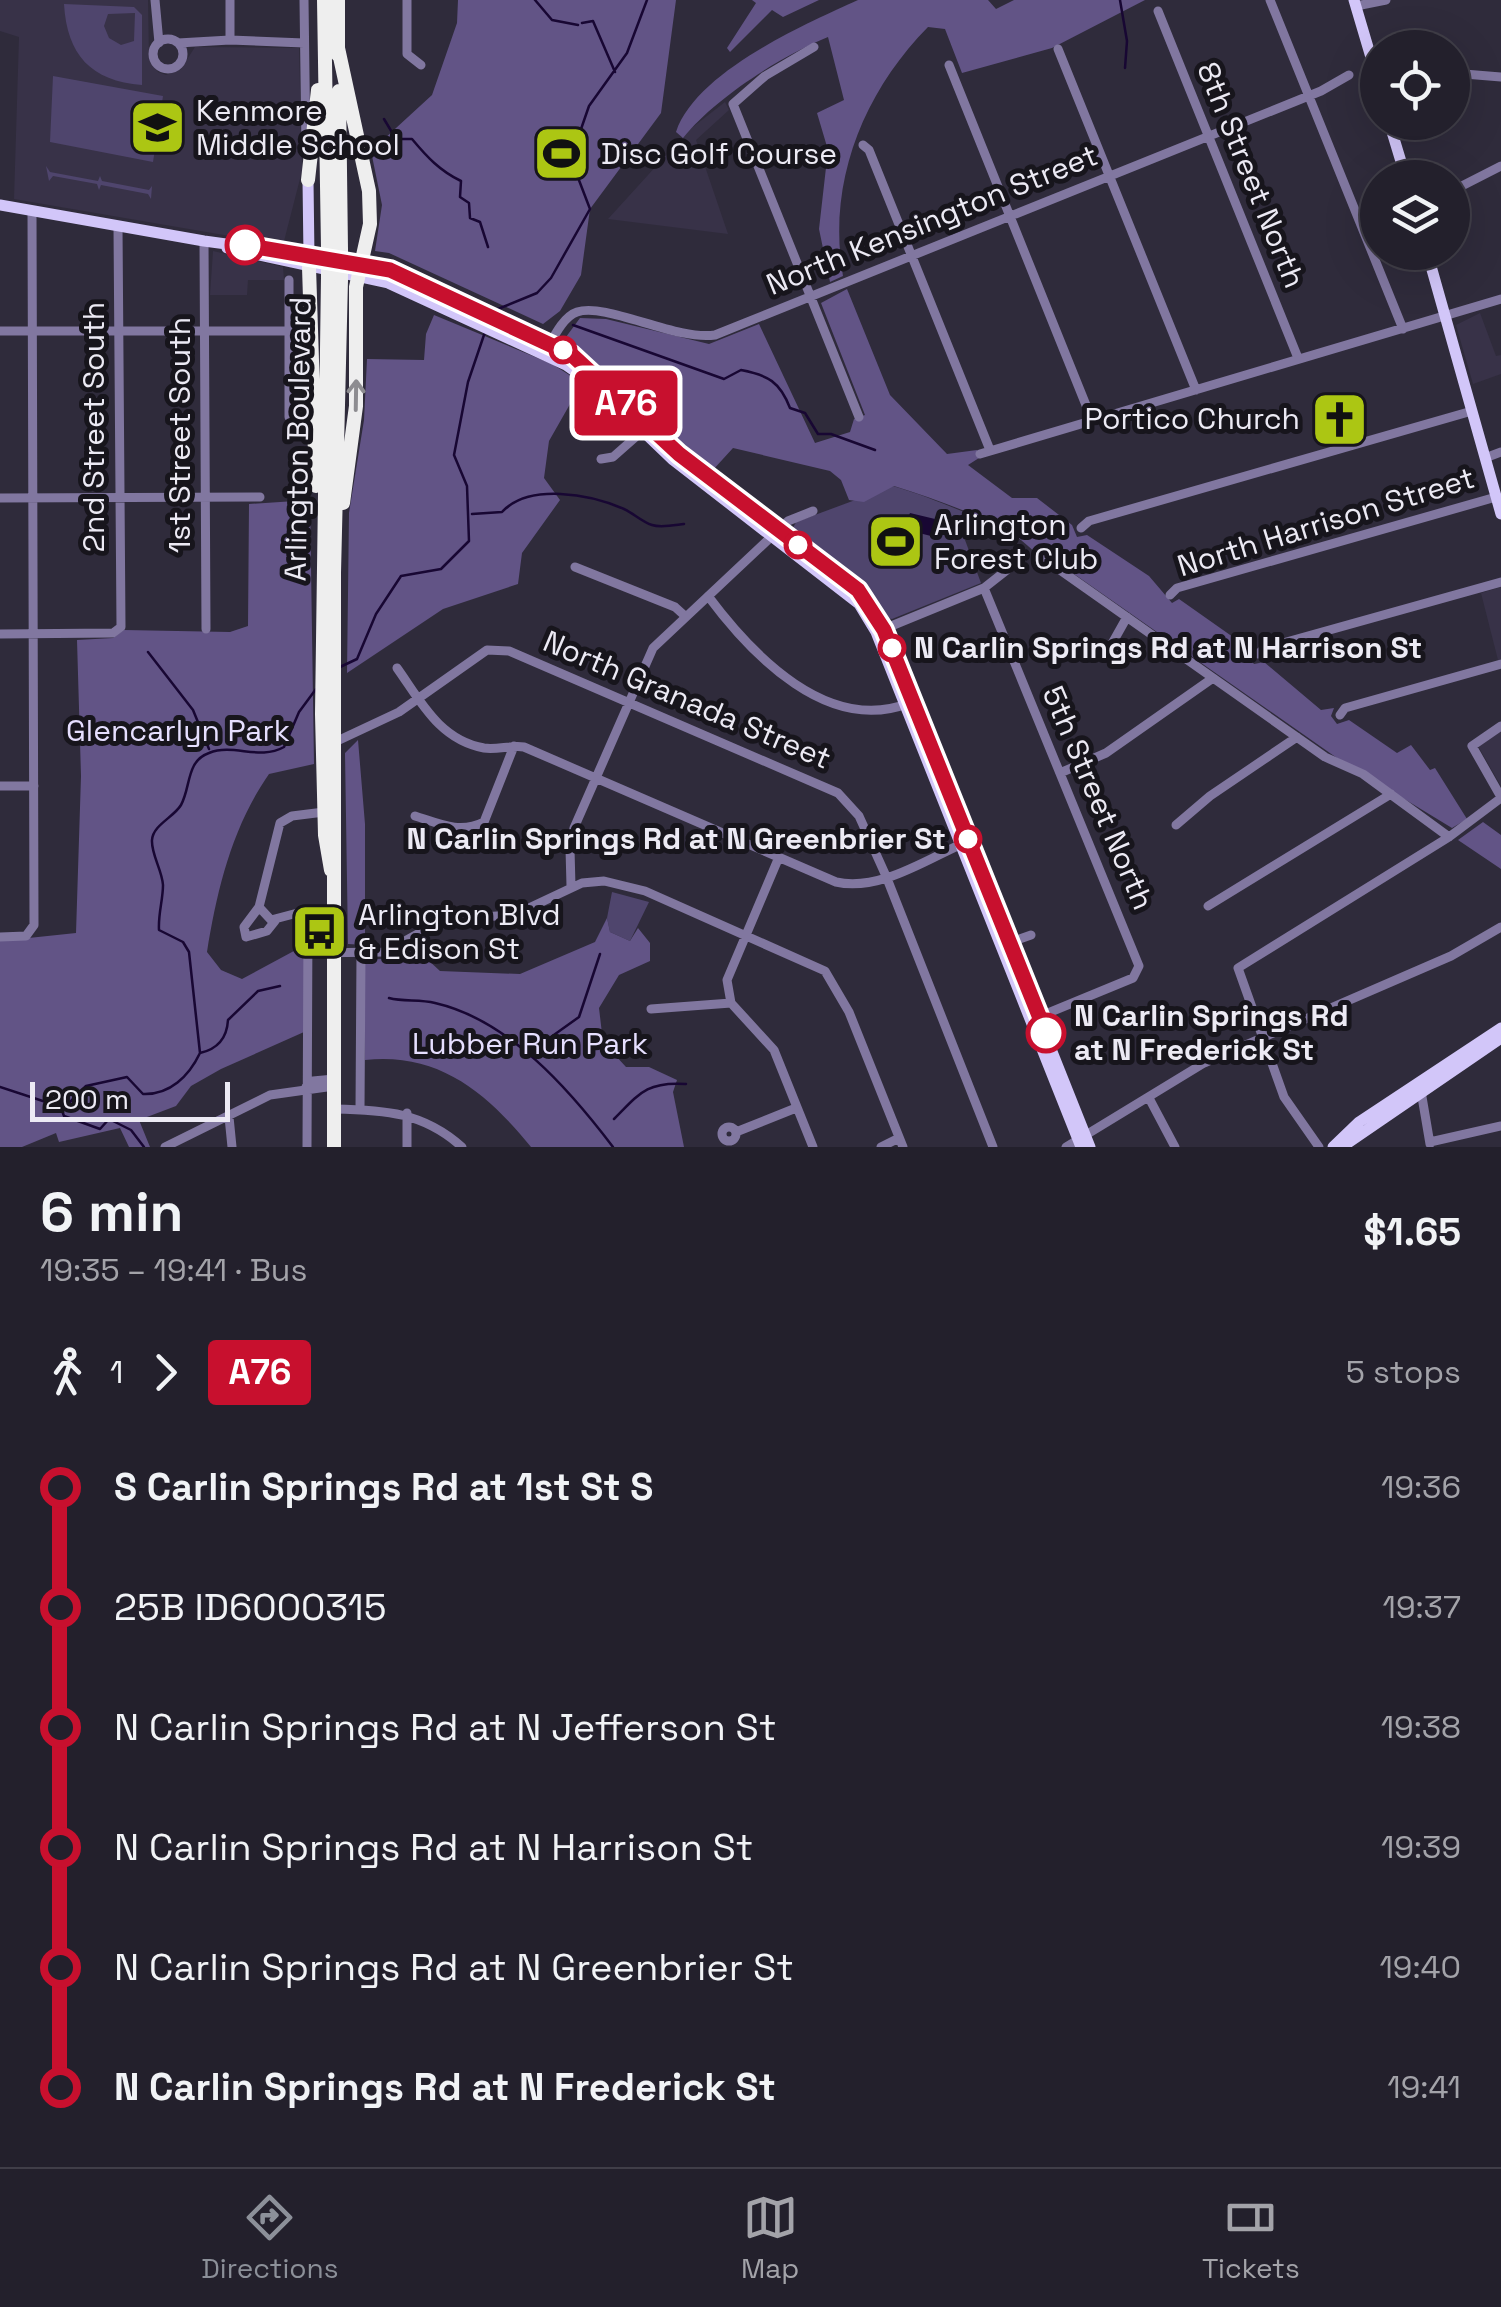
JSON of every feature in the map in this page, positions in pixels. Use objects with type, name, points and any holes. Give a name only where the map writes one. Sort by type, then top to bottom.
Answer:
[{"type":"highway","name":"Arlington Boulevard","points":[[324,0],[331,44],[335,277],[322,714],[324,812],[333,878]]},
{"type":"highway","name":"Arlington Boulevard","points":[[331,44],[338,0]]},
{"type":"highway","points":[[308,180],[331,44]]},
{"type":"highway","points":[[328,573],[356,406],[360,268],[370,224],[369,192],[331,44]]},
{"type":"highway","points":[[309,260],[311,412],[328,573]]},
{"type":"highway","name":"Arlington Boulevard","points":[[328,573],[334,622],[337,833],[333,878],[334,1147]]},
{"type":"main road","points":[[1355,3],[1364,30]]},
{"type":"main road","points":[[308,180],[309,260]]},
{"type":"main road","points":[[0,206],[204,241],[276,249],[309,260]]},
{"type":"main road","points":[[204,241],[259,257],[360,268],[547,349],[852,597],[880,631],[1084,1142]]},
{"type":"main road","points":[[259,257],[276,249]]},
{"type":"main road","points":[[1431,270],[1501,514]]},
{"type":"main road","points":[[1342,1147],[1501,1028]]},
{"type":"main road","points":[[1332,1147],[1359,1122],[1501,1038]]},
{"type":"street","points":[[155,0],[159,43],[154,59],[166,69],[182,58],[178,43]]},
{"type":"street","points":[[230,0],[230,40]]},
{"type":"street","points":[[304,0],[308,180]]},
{"type":"street","points":[[407,0],[406,54],[421,65]]},
{"type":"street","points":[[1270,0],[1403,329]]},
{"type":"street","points":[[1355,3],[1386,0]]},
{"type":"street","name":"8th Street North","points":[[1158,11],[1298,358]]},
{"type":"street","points":[[159,43],[304,43]]},
{"type":"street","points":[[814,47],[741,94],[733,104],[859,416]]},
{"type":"street","points":[[1058,49],[1196,390]]},
{"type":"street","points":[[949,65],[1092,420]]},
{"type":"street","points":[[1470,74],[1501,77]]},
{"type":"street","name":"North Kensington Street","points":[[547,349],[576,312],[594,311],[705,337],[1349,76]]},
{"type":"street","points":[[863,145],[911,256],[985,452],[1501,299]]},
{"type":"street","points":[[1470,182],[1501,166]]},
{"type":"street","points":[[0,936],[26,936],[34,925],[32,211]]},
{"type":"street","name":"2nd Street South","points":[[35,634],[113,634],[120,627],[118,227]]},
{"type":"street","name":"1st Street South","points":[[204,241],[206,629]]},
{"type":"street","points":[[289,280],[290,417]]},
{"type":"street","points":[[0,331],[290,331]]},
{"type":"street","points":[[1081,528],[1088,521],[1472,411]]},
{"type":"street","points":[[602,460],[613,457],[645,428]]},
{"type":"street","name":"North Harrison Street","points":[[1485,458],[1501,452]]},
{"type":"street","points":[[0,498],[260,496]]},
{"type":"street","name":"North Harrison Street","points":[[1170,594],[1177,588],[1496,497]]},
{"type":"street","points":[[571,886],[570,849],[596,777],[653,648],[788,521],[813,510]]},
{"type":"street","points":[[880,631],[984,588],[1022,558]]},
{"type":"street","points":[[1043,558],[1297,736],[1391,794],[1449,836]]},
{"type":"street","points":[[575,567],[685,616]]},
{"type":"street","points":[[1258,654],[1265,648],[1501,582]]},
{"type":"street","name":"5th Street North","points":[[984,588],[1137,958],[1138,972],[1036,1018]]},
{"type":"street","points":[[708,596],[750,650],[772,670],[810,691],[864,712],[883,714],[909,703]]},
{"type":"street","points":[[1110,649],[1127,617]]},
{"type":"street","points":[[0,634],[35,634]]},
{"type":"street","name":"North Granada Street","points":[[335,742],[416,700],[487,650],[508,651],[838,793],[859,816],[886,876],[993,1147]]},
{"type":"street","points":[[1340,715],[1345,708],[1501,664]]},
{"type":"street","points":[[397,668],[416,700],[440,726],[458,737],[484,748],[514,746],[856,886],[965,843]]},
{"type":"street","points":[[1060,773],[1106,754],[1214,678]]},
{"type":"street","points":[[1319,1147],[1284,1097],[1238,968],[1449,836],[1501,798],[1472,746],[1501,726]]},
{"type":"street","points":[[1176,825],[1297,736]]},
{"type":"street","points":[[415,816],[457,829],[469,830],[484,822],[514,746]]},
{"type":"street","points":[[0,786],[34,786]]},
{"type":"street","points":[[1208,906],[1391,794]]},
{"type":"street","points":[[275,920],[267,930],[246,936],[244,928],[259,907],[280,823],[292,816],[324,812]]},
{"type":"street","points":[[779,857],[727,980],[731,1003],[774,1050],[814,1147]]},
{"type":"street","points":[[310,952],[361,953],[396,948],[454,916],[514,915],[571,886],[604,881],[630,886],[807,960],[836,985],[901,1142],[881,1147]]},
{"type":"street","points":[[259,907],[266,919],[275,920],[305,911],[310,952],[307,1147]]},
{"type":"street","points":[[1066,1147],[1084,1142],[1204,1063],[1261,1035],[1451,956],[1501,928]]},
{"type":"street","points":[[1006,944],[1031,935]]},
{"type":"street","points":[[360,1110],[361,953]]},
{"type":"street","points":[[651,1009],[731,1003]]},
{"type":"street","points":[[165,1147],[270,1095],[334,1083]]},
{"type":"street","points":[[1420,1087],[1430,1144],[1501,1126]]},
{"type":"street","points":[[1149,1098],[1175,1147]]},
{"type":"street","points":[[736,1132],[796,1108]]},
{"type":"street","points":[[334,1110],[407,1113],[445,1132],[462,1147]]},
{"type":"street","points":[[407,1113],[407,1147]]},
{"type":"street","points":[[229,1117],[232,1147]]},
{"type":"shaded area","name":"Kenmore Middle School","points":[[0,0],[148,0],[149,60],[158,72],[166,75],[181,69],[195,47],[299,48],[302,171],[283,245],[14,199],[19,37],[0,31]]},
{"type":"shaded area","points":[[64,4],[134,7],[142,15],[142,85],[109,78],[85,62],[70,38]],"holes":[[[135,13],[134,41],[121,45],[109,38],[104,26],[108,14]]]},
{"type":"shaded area","points":[[53,76],[163,96],[153,162],[50,142]]},
{"type":"shaded area","points":[[725,102],[729,110],[696,140],[728,234],[608,219],[689,130]]},
{"type":"shaded area","points":[[46,166],[50,172],[98,181],[100,176],[102,181],[149,190],[152,186],[151,199],[148,194],[101,185],[99,190],[97,184],[53,176],[49,181]]},
{"type":"shaded area","points":[[213,251],[283,267],[284,280],[248,280],[247,295],[210,295]]},
{"type":"shaded area","points":[[1480,313],[1496,356],[1501,355],[1501,374],[1473,384],[1456,325]]},
{"type":"shaded area","points":[[893,486],[1000,525],[965,540],[981,583],[892,619],[886,618],[862,586],[792,530],[796,522]]},
{"type":"shaded area","points":[[910,513],[935,519],[931,536],[915,532],[912,541],[899,538]]},
{"type":"shaded area","points":[[1501,587],[1501,659],[1498,660],[1481,593]]},
{"type":"shaded area","points":[[1501,731],[1501,786],[1478,746]]},
{"type":"shaded area","points":[[612,892],[649,902],[630,941],[610,932],[607,918]]},
{"type":"green space","points":[[458,0],[676,0],[661,113],[590,209],[581,275],[560,311],[543,324],[389,253],[375,251],[382,205],[371,151],[432,95],[457,23]]},
{"type":"green space","points":[[752,0],[819,0],[783,17],[772,10],[730,52],[727,48],[756,3]]},
{"type":"green space","points":[[858,0],[988,0],[996,9],[1014,0],[1145,0],[1052,48],[962,73],[945,29],[928,27],[885,81],[855,141],[840,207],[843,276],[830,282],[819,229],[828,150],[817,113],[844,100],[828,37],[750,80],[713,108],[683,138],[676,132],[687,110],[728,70],[782,37]]},
{"type":"green space","points":[[847,289],[890,395],[947,454],[977,450],[979,458],[968,465],[1012,498],[1037,498],[1072,525],[1077,537],[1087,535],[1149,576],[1172,603],[1179,599],[1250,649],[1248,656],[1254,664],[1264,662],[1321,710],[1334,708],[1331,716],[1337,724],[1349,720],[1397,753],[1411,745],[1430,770],[1435,768],[1467,819],[1452,828],[1337,758],[1054,560],[1052,553],[1045,549],[1039,555],[1001,526],[894,486],[864,502],[849,500],[841,480],[830,471],[733,448],[712,471],[606,373],[567,345],[566,337],[580,318],[606,319],[709,344],[759,324],[815,443],[850,432],[854,419],[865,415],[821,303]]},
{"type":"green space","name":"Glencarlyn Park","points":[[434,315],[552,364],[582,383],[549,441],[544,478],[560,500],[522,553],[518,584],[443,609],[347,673],[349,513],[364,420],[367,359],[424,360],[426,334]]},
{"type":"green space","name":"Glencarlyn Park","points":[[310,500],[314,764],[269,774],[256,794],[228,860],[207,952],[221,970],[242,979],[305,945],[304,1032],[221,1069],[191,1086],[176,1106],[139,1120],[150,1147],[129,1147],[120,1128],[59,1142],[56,1133],[22,1147],[0,1147],[0,941],[76,933],[81,776],[77,640],[113,638],[124,630],[230,632],[248,626],[249,504]]},
{"type":"green space","points":[[358,740],[365,824],[365,945],[348,944],[345,753]]},
{"type":"green space","points":[[1483,822],[1501,835],[1501,869],[1458,840]]},
{"type":"green space","name":"Lubber Run Park","points":[[607,918],[610,932],[630,941],[638,928],[650,943],[650,961],[619,975],[599,1008],[603,1042],[626,1067],[649,1067],[677,1080],[673,1092],[684,1147],[531,1147],[497,1110],[459,1080],[416,1063],[365,1060],[364,960],[399,958],[414,947],[440,971],[520,974],[595,942]]},
{"type":"waterway","points":[[535,0],[552,20],[578,25]]},
{"type":"waterway","points":[[493,311],[537,293],[551,278],[590,209],[577,175],[580,132],[589,106],[627,53],[647,0]]},
{"type":"waterway","points":[[1120,0],[1127,41],[1125,68]]},
{"type":"waterway","points":[[582,23],[593,21],[615,72]]},
{"type":"waterway","points":[[384,119],[396,139],[412,139],[434,163],[461,181],[460,197],[469,203],[470,218],[480,222],[488,247]]},
{"type":"waterway","points":[[573,325],[724,379],[741,370],[759,374],[777,386],[790,408],[805,413],[818,434],[831,434],[875,450]]},
{"type":"waterway","points":[[340,667],[357,659],[376,614],[401,576],[441,569],[469,541],[467,486],[454,455],[468,382],[485,332]]},
{"type":"waterway","points":[[472,514],[502,512],[528,497],[560,494],[610,504],[652,525],[684,524]]},
{"type":"waterway","points":[[148,652],[193,710],[209,749]]},
{"type":"waterway","points":[[0,1087],[58,1106],[70,1102],[86,1086],[127,1077],[143,1094],[162,1091],[190,1069],[200,1053],[189,952],[183,942],[159,930],[163,885],[153,851],[153,835],[181,805],[196,762],[218,750],[265,752],[284,747],[299,712],[316,689]]},
{"type":"waterway","points":[[530,1052],[579,1017],[600,954]]},
{"type":"waterway","points":[[200,1053],[220,1041],[228,1020],[258,991],[280,986]]},
{"type":"waterway","points":[[389,998],[429,1002],[488,1025],[557,1080],[613,1147]]},
{"type":"waterway","points":[[614,1119],[652,1087],[686,1084]]},
{"type":"waterway","points":[[61,1108],[64,1116],[100,1129],[109,1119],[131,1130],[144,1147]]},
{"type":"bus line","name":"A76","points":[[245,245],[362,262],[390,270],[572,355],[587,364],[679,454],[858,590],[880,619],[1046,1033]]},
{"type":"place","name":"Kenmore Middle School","points":[[157,128]]},
{"type":"place","name":"Disc Golf Course","points":[[562,154]]},
{"type":"place","name":"Portico Church","points":[[1339,419]]},
{"type":"place","name":"Arlington Forest Club","points":[[895,542]]},
{"type":"place","name":"N Carlin Springs Rd at N Harrison St","points":[[892,648]]},
{"type":"place","name":"N Carlin Springs Rd at N Greenbrier St","points":[[968,839]]},
{"type":"place","name":"Arlington Blvd & Edison St","points":[[319,932]]},
{"type":"place","name":"N Carlin Springs Rd at N Frederick St","points":[[1046,1033]]}]
